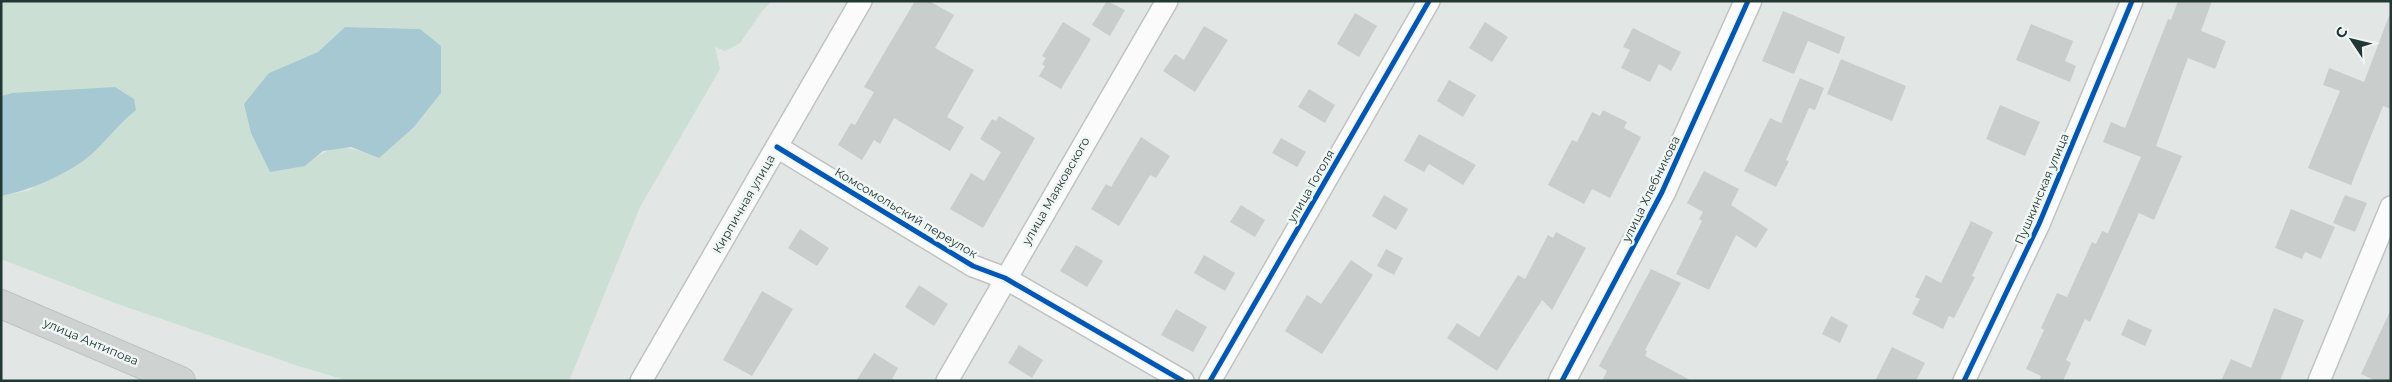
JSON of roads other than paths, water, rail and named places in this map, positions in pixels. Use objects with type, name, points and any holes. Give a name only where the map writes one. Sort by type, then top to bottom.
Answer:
[{"type":"main road","name":"улица Антипова","points":[[1,304],[181,381]]},
{"type":"street","name":"Кирпичная улица","points":[[641,381],[861,1]]},
{"type":"street","name":"улица Маяковского","points":[[947,381],[1167,1]]},
{"type":"street","name":"улица Гоголя","points":[[1210,381],[1429,1]]},
{"type":"street","name":"улица Хлебникова","points":[[1562,381],[1662,192],[1748,1]]},
{"type":"street","name":"Пушкинская улица","points":[[1964,381],[2040,224],[2132,1]]},
{"type":"street","name":"Комсомольский переулок","points":[[777,147],[973,266],[1005,278],[1183,381]]},
{"type":"street","points":[[2319,381],[2391,207]]},
{"type":"water","points":[[345,27],[420,29],[441,46],[441,93],[413,128],[379,158],[351,147],[323,151],[305,166],[270,172],[251,133],[244,104],[269,73],[318,52]]},
{"type":"water","points":[[115,87],[134,99],[136,110],[96,150],[83,161],[54,178],[33,187],[1,196],[1,96],[12,93]]}]
